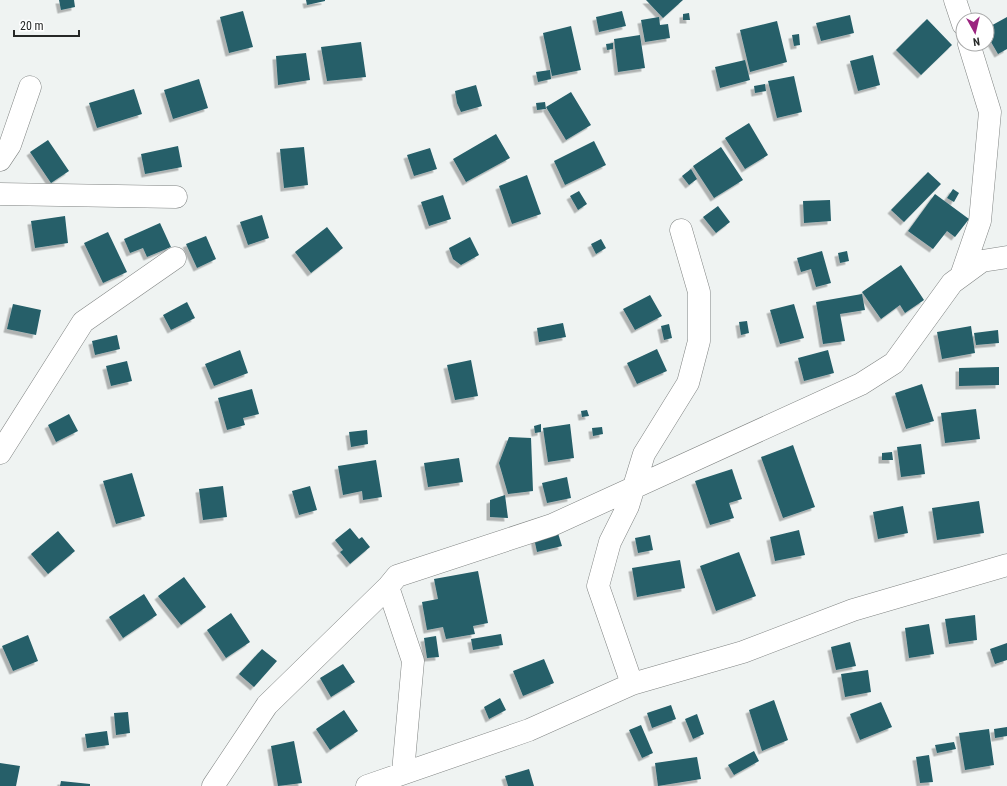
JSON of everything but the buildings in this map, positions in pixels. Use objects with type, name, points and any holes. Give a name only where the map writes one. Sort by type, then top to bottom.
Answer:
[{"type":"street","points":[[956,0],[960,12]]},
{"type":"street","points":[[961,276],[980,221],[990,112],[971,52]]},
{"type":"street","points":[[0,160],[10,146],[30,87]]},
{"type":"street","points":[[0,194],[176,197]]},
{"type":"street","points":[[632,684],[598,586],[610,542],[628,506],[644,454],[688,383],[699,341],[699,292],[681,230]]},
{"type":"street","points":[[0,453],[83,322],[176,258]]},
{"type":"street","points":[[213,786],[268,705],[388,587],[397,576],[552,525],[861,384],[894,362],[952,283],[982,261],[1007,258]]},
{"type":"street","points":[[367,786],[403,772],[528,730],[632,684],[743,652],[853,610],[1007,565]]},
{"type":"street","points":[[388,587],[413,661],[403,772]]}]
